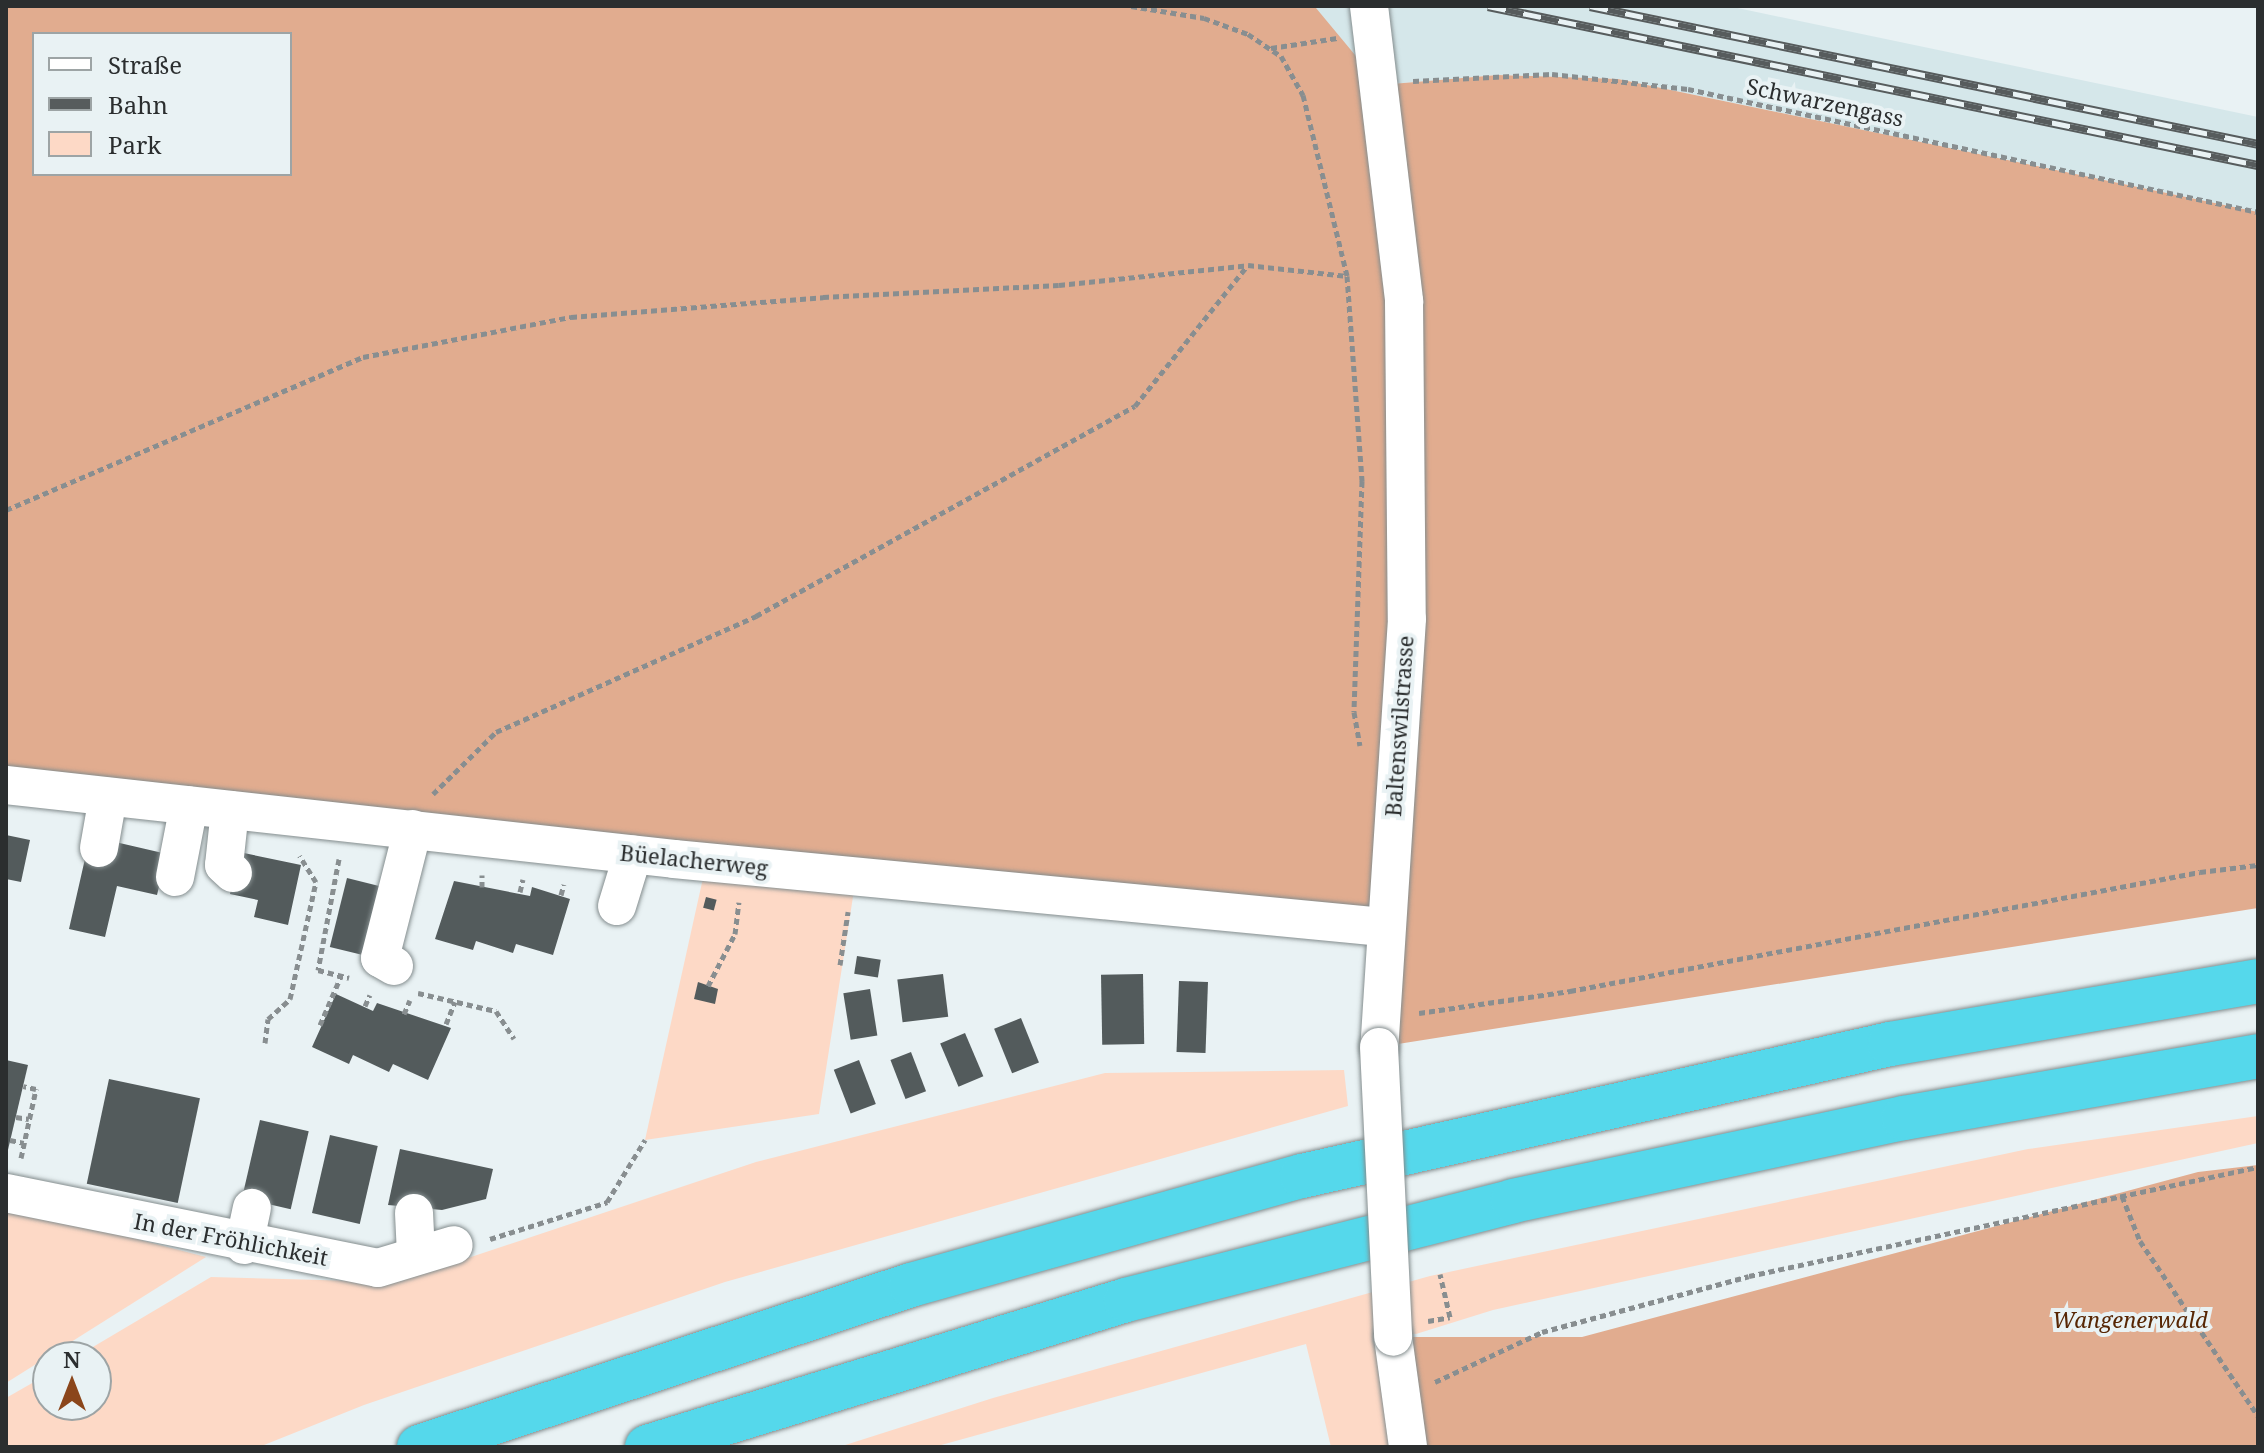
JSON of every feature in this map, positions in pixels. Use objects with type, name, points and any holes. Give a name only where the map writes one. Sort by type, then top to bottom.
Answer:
[{"type":"highway","points":[[419,1447],[911,1285],[1302,1176],[1875,1047],[2258,981]]},
{"type":"highway","points":[[647,1447],[1126,1300],[1513,1201],[1904,1118],[2258,1056]]},
{"type":"street","name":"Baltenswilstrasse","points":[[1371,19],[1404,301],[1407,619],[1383,927],[1380,1032],[1393,1337],[1408,1447]]},
{"type":"street","name":"Büelacherweg","points":[[6,785],[633,854],[1383,927]]},
{"type":"street","points":[[99,848],[108,797]]},
{"type":"street","points":[[175,877],[189,805]]},
{"type":"street","points":[[230,810],[224,865],[233,873]]},
{"type":"street","points":[[394,966],[380,958],[406,829]]},
{"type":"street","points":[[617,906],[633,854]]},
{"type":"street","name":"In der Fröhlichkeit","points":[[32,1184],[244,1245],[330,1243],[378,1268],[454,1245]]},
{"type":"street","points":[[244,1245],[252,1208]]},
{"type":"street","points":[[414,1213],[416,1254]]},
{"type":"path","points":[[1131,6],[1204,18],[1269,48],[1281,56],[1303,95],[1347,276],[1362,481],[1354,712],[1357,740],[1395,779]]},
{"type":"path","points":[[1269,48],[1371,19]]},
{"type":"path","name":"Schwarzengass","points":[[1380,85],[1552,74],[1646,83],[2258,212]]},
{"type":"path","points":[[6,510],[363,357],[571,317],[823,297],[1059,285],[1248,265],[1347,276]]},
{"type":"path","points":[[406,829],[496,732],[756,616],[1135,406],[1248,265]]},
{"type":"path","points":[[265,1043],[268,1019],[290,999],[316,882],[303,856],[289,853]]},
{"type":"path","points":[[708,986],[735,934],[742,865]]},
{"type":"path","points":[[1380,1032],[1556,994],[2200,872],[2258,865]]},
{"type":"path","points":[[840,965],[854,876]]},
{"type":"path","points":[[320,1025],[341,976]]},
{"type":"path","points":[[446,1024],[455,1002]]},
{"type":"path","points":[[23,1086],[36,1089],[24,1143],[32,1184]]},
{"type":"path","points":[[16,1117],[29,1119]]},
{"type":"path","points":[[10,1140],[24,1143]]},
{"type":"path","points":[[454,1245],[509,1235],[607,1202],[645,1140]]},
{"type":"path","points":[[1401,1397],[1542,1332],[1749,1276],[2258,1167]]},
{"type":"path","points":[[2122,1196],[2140,1241],[2258,1416]]},
{"type":"path","points":[[1440,1274],[1449,1314]]},
{"type":"shaded area","points":[[1304,6],[1728,6],[2258,117],[2258,212],[1618,79],[1498,75],[1380,85]]},
{"type":"green space","points":[[6,6],[1304,6],[1316,8],[1380,85],[1498,75],[1618,79],[2258,212],[2258,908],[1379,1047],[1383,927],[6,785]]},
{"type":"green space","points":[[705,869],[855,884],[819,1114],[645,1140]]},
{"type":"green space","points":[[1344,1070],[1348,1106],[725,1282],[364,1405],[259,1447],[6,1447],[6,1398],[32,1383],[32,1421],[112,1421],[112,1341],[103,1341],[211,1277],[396,1282],[756,1162],[1105,1073]]},
{"type":"green space","points":[[2258,1116],[2258,1143],[1493,1310],[1416,1334],[1373,1329],[1393,1337],[1408,1447],[1331,1447],[1306,1344],[934,1447],[839,1447],[993,1398],[1430,1276],[2028,1149]]},
{"type":"green space","name":"Wangenerwald","points":[[2258,1165],[2258,1447],[1408,1447],[1393,1337],[1582,1337],[2198,1172]]},
{"type":"green space","points":[[6,1205],[206,1257],[73,1341],[32,1341],[32,1367],[6,1383]]},
{"type":"building","points":[[6,835],[30,840],[21,882],[6,879]]},
{"type":"building","points":[[111,841],[167,854],[157,895],[117,886],[105,937],[69,929],[87,850]]},
{"type":"building","points":[[239,852],[301,865],[288,925],[254,917],[258,900],[230,894]]},
{"type":"building","points":[[347,878],[380,886],[363,955],[330,947]]},
{"type":"building","points":[[454,881],[530,896],[532,887],[570,899],[553,955],[516,944],[513,953],[476,941],[473,950],[435,939]]},
{"type":"building","points":[[706,897],[717,900],[714,910],[703,908]]},
{"type":"building","points":[[857,956],[881,960],[878,978],[854,974]]},
{"type":"building","points":[[943,974],[948,1017],[903,1022],[897,980]]},
{"type":"building","points":[[1143,974],[1144,1044],[1102,1045],[1101,975]]},
{"type":"building","points":[[1179,981],[1208,982],[1206,1053],[1177,1052]]},
{"type":"building","points":[[698,982],[718,989],[715,1004],[694,999]]},
{"type":"building","points":[[870,989],[877,1035],[851,1040],[843,993]]},
{"type":"building","points":[[336,994],[373,1011],[377,1003],[451,1028],[428,1080],[393,1064],[389,1072],[353,1055],[349,1064],[312,1047]]},
{"type":"building","points":[[1021,1018],[1039,1063],[1012,1073],[994,1029]]},
{"type":"building","points":[[965,1033],[983,1076],[959,1087],[940,1044]]},
{"type":"building","points":[[911,1052],[926,1091],[906,1099],[890,1060]]},
{"type":"building","points":[[6,1060],[28,1065],[7,1154],[6,1154]]},
{"type":"building","points":[[859,1060],[876,1104],[851,1114],[834,1070]]},
{"type":"building","points":[[109,1079],[200,1098],[178,1203],[87,1184]]},
{"type":"building","points":[[260,1120],[309,1131],[291,1209],[242,1198]]},
{"type":"building","points":[[330,1135],[378,1146],[360,1224],[312,1213]]},
{"type":"building","points":[[400,1149],[493,1169],[486,1199],[442,1210],[388,1205]]},
{"type":"railway","points":[[1488,6],[2258,165]]},
{"type":"railway","points":[[1590,6],[2258,144]]}]
